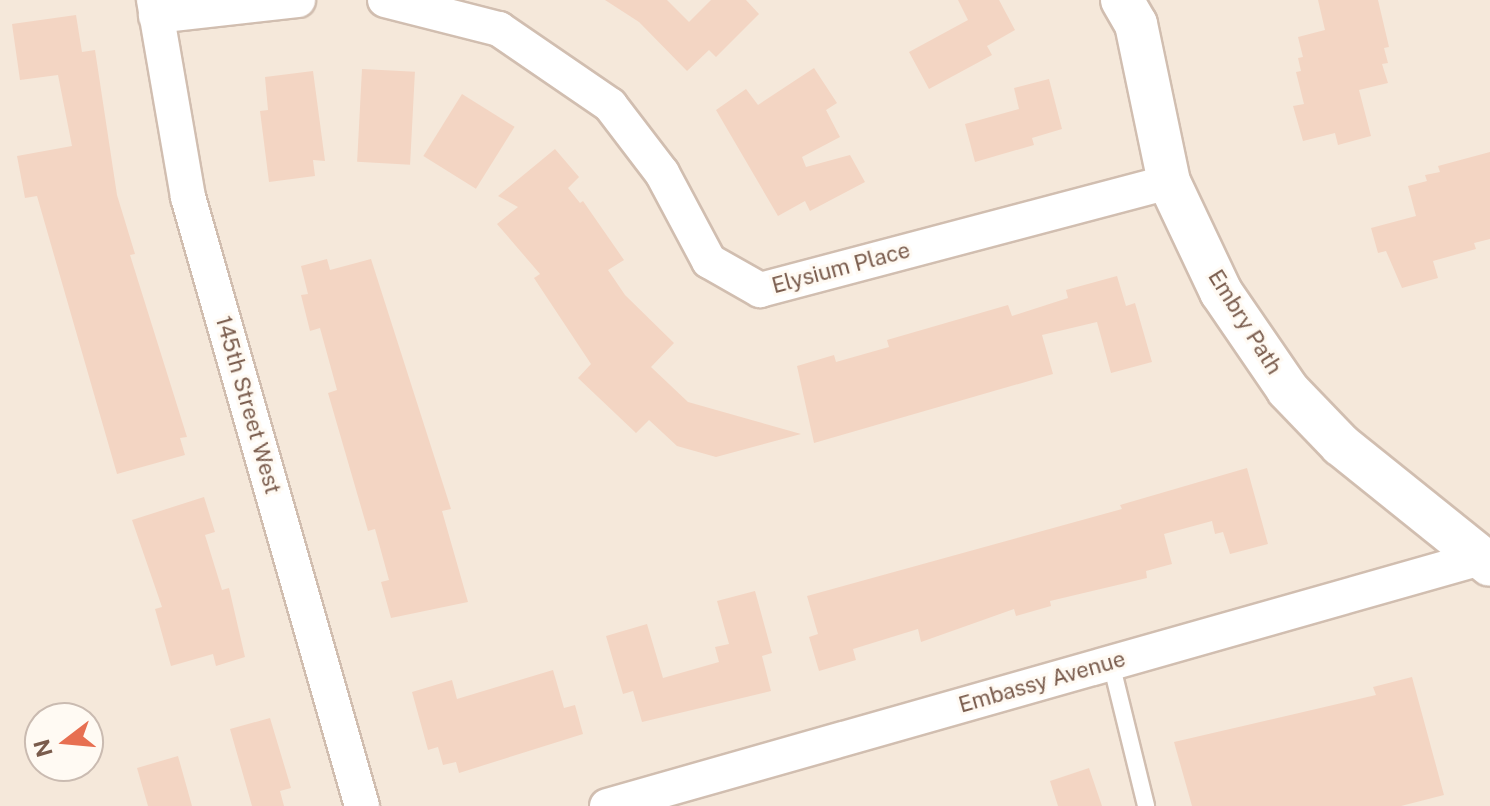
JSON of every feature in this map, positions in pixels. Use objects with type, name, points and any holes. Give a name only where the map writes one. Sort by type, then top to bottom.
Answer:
[{"type":"street","points":[[155,8],[298,0]]},
{"type":"street","name":"Elysium Place","points":[[385,0],[499,29],[610,105],[662,173],[709,261],[760,290],[1169,182]]},
{"type":"street","name":"Embry Path","points":[[1122,0],[1136,24],[1169,182],[1221,292],[1288,390],[1341,445],[1483,562]]},
{"type":"street","name":"145th Street West","points":[[155,8],[188,197],[362,806]]},
{"type":"street","name":"Embassy Avenue","points":[[607,806],[1111,663],[1483,562]]},
{"type":"lane","points":[[1111,663],[1146,806]]},
{"type":"shaded area","points":[[0,0],[1490,0],[1490,806],[0,806]]},
{"type":"building","points":[[605,0],[667,0],[689,22],[711,0],[746,0],[759,14],[716,57],[709,50],[687,71],[639,22]]},
{"type":"building","points":[[958,0],[999,0],[1015,30],[987,46],[992,55],[929,89],[909,52],[968,20]]},
{"type":"building","points":[[1318,0],[1378,0],[1389,47],[1384,48],[1388,63],[1382,64],[1388,83],[1359,90],[1371,136],[1338,145],[1335,133],[1303,141],[1293,106],[1304,104],[1296,72],[1301,71],[1298,58],[1303,57],[1298,37],[1325,30]]},
{"type":"building","points":[[76,15],[82,52],[95,50],[117,195],[135,254],[130,255],[187,437],[180,438],[185,455],[117,474],[37,196],[25,198],[17,156],[72,146],[58,75],[20,80],[12,24]]},
{"type":"building","points":[[814,68],[837,103],[826,110],[840,137],[802,157],[806,167],[850,155],[865,182],[810,211],[805,201],[778,216],[716,110],[746,89],[758,105]]},
{"type":"building","points":[[362,69],[415,72],[410,165],[357,162]]},
{"type":"building","points":[[313,71],[325,161],[313,160],[315,176],[269,182],[260,111],[268,110],[265,77]]},
{"type":"building","points":[[1049,79],[1062,129],[1032,138],[1034,145],[975,162],[965,124],[1019,109],[1014,88]]},
{"type":"building","points":[[462,94],[515,127],[476,189],[423,156]]},
{"type":"building","points":[[555,149],[579,177],[568,188],[580,203],[583,201],[624,260],[608,270],[625,295],[674,343],[651,367],[688,402],[801,434],[716,457],[677,446],[649,420],[636,433],[578,378],[591,364],[534,278],[540,274],[497,224],[518,207],[498,196]]},
{"type":"building","points":[[1490,152],[1490,239],[1474,243],[1476,249],[1433,261],[1438,278],[1402,288],[1386,251],[1378,253],[1371,228],[1416,216],[1408,186],[1427,181],[1425,175],[1440,172],[1438,166]]},
{"type":"building","points":[[327,259],[330,270],[371,259],[451,509],[442,511],[468,602],[391,618],[381,582],[389,580],[375,529],[368,531],[328,393],[337,390],[320,328],[310,331],[301,295],[308,294],[301,266]]},
{"type":"building","points":[[1117,276],[1126,306],[1135,303],[1152,362],[1111,373],[1097,322],[1042,335],[1053,374],[814,443],[797,366],[834,355],[836,362],[889,347],[887,340],[1008,305],[1012,316],[1068,298],[1066,290]]},
{"type":"building","points":[[1247,468],[1268,544],[1230,554],[1223,532],[1215,534],[1212,521],[1164,534],[1172,564],[1146,571],[1147,578],[1050,601],[1051,606],[1016,616],[1014,609],[921,642],[918,629],[853,649],[856,660],[819,671],[809,637],[818,634],[807,596],[1122,509],[1120,505]]},
{"type":"building","points":[[204,497],[215,532],[205,535],[222,590],[229,588],[245,657],[216,666],[213,654],[171,666],[155,609],[162,607],[132,520]]},
{"type":"building","points":[[755,591],[772,653],[762,656],[771,691],[642,722],[633,691],[623,694],[606,636],[647,624],[663,678],[719,662],[715,647],[729,644],[717,601]]},
{"type":"building","points":[[553,670],[564,708],[575,705],[583,734],[459,773],[456,762],[443,765],[438,747],[428,750],[412,692],[452,680],[457,699]]},
{"type":"building","points":[[1412,677],[1444,795],[1401,806],[1192,806],[1174,742],[1376,695],[1373,687]]},
{"type":"building","points":[[270,718],[291,788],[280,791],[284,806],[252,806],[230,729]]},
{"type":"building","points":[[178,756],[192,806],[148,806],[137,768]]},
{"type":"building","points":[[1089,768],[1102,806],[1058,806],[1050,781]]}]
